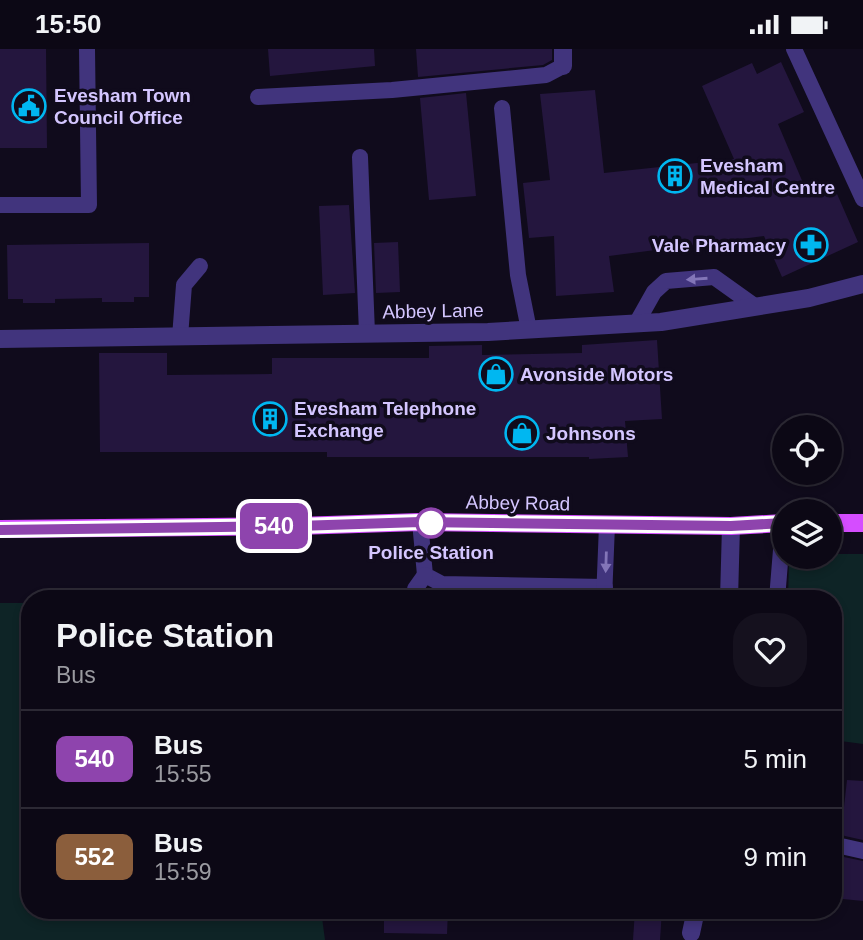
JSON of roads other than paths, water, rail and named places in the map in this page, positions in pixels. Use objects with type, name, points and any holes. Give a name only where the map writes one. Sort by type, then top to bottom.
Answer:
[{"type":"main road","name":"Abbey Road","points":[[0,530],[420,522],[731,526],[772,524]]},
{"type":"main road","points":[[842,523],[863,523]]},
{"type":"street","name":"Abbey Lane","points":[[0,339],[488,332],[636,324],[756,307],[863,284]]},
{"type":"street","points":[[729,590],[731,526]]},
{"type":"street","points":[[691,933],[694,919]]},
{"type":"lane","points":[[0,205],[89,205],[87,49]]},
{"type":"lane","points":[[794,49],[863,199]]},
{"type":"lane","points":[[258,97],[392,90],[546,75],[563,57]]},
{"type":"lane","points":[[502,108],[518,275],[529,330]]},
{"type":"lane","points":[[360,157],[367,333]]},
{"type":"lane","points":[[180,337],[184,285],[200,266]]},
{"type":"lane","points":[[636,324],[654,292],[666,281],[714,277],[756,307]]},
{"type":"lane","points":[[415,590],[425,575],[420,522]]},
{"type":"lane","points":[[605,590],[607,525]]},
{"type":"lane","points":[[779,590],[780,569]]},
{"type":"lane","points":[[425,575],[442,584],[551,590]]},
{"type":"lane","points":[[842,846],[863,851]]},
{"type":"place","name":"Evesham Town Council Office","points":[[29,106]]},
{"type":"place","name":"Evesham Medical Centre","points":[[675,176]]},
{"type":"place","name":"Vale Pharmacy","points":[[811,245]]},
{"type":"place","name":"Avonside Motors","points":[[496,374]]},
{"type":"place","name":"Evesham Telephone Exchange","points":[[270,419]]},
{"type":"place","name":"Johnsons","points":[[522,433]]},
{"type":"place","name":"Police Station","points":[[431,523]]}]
